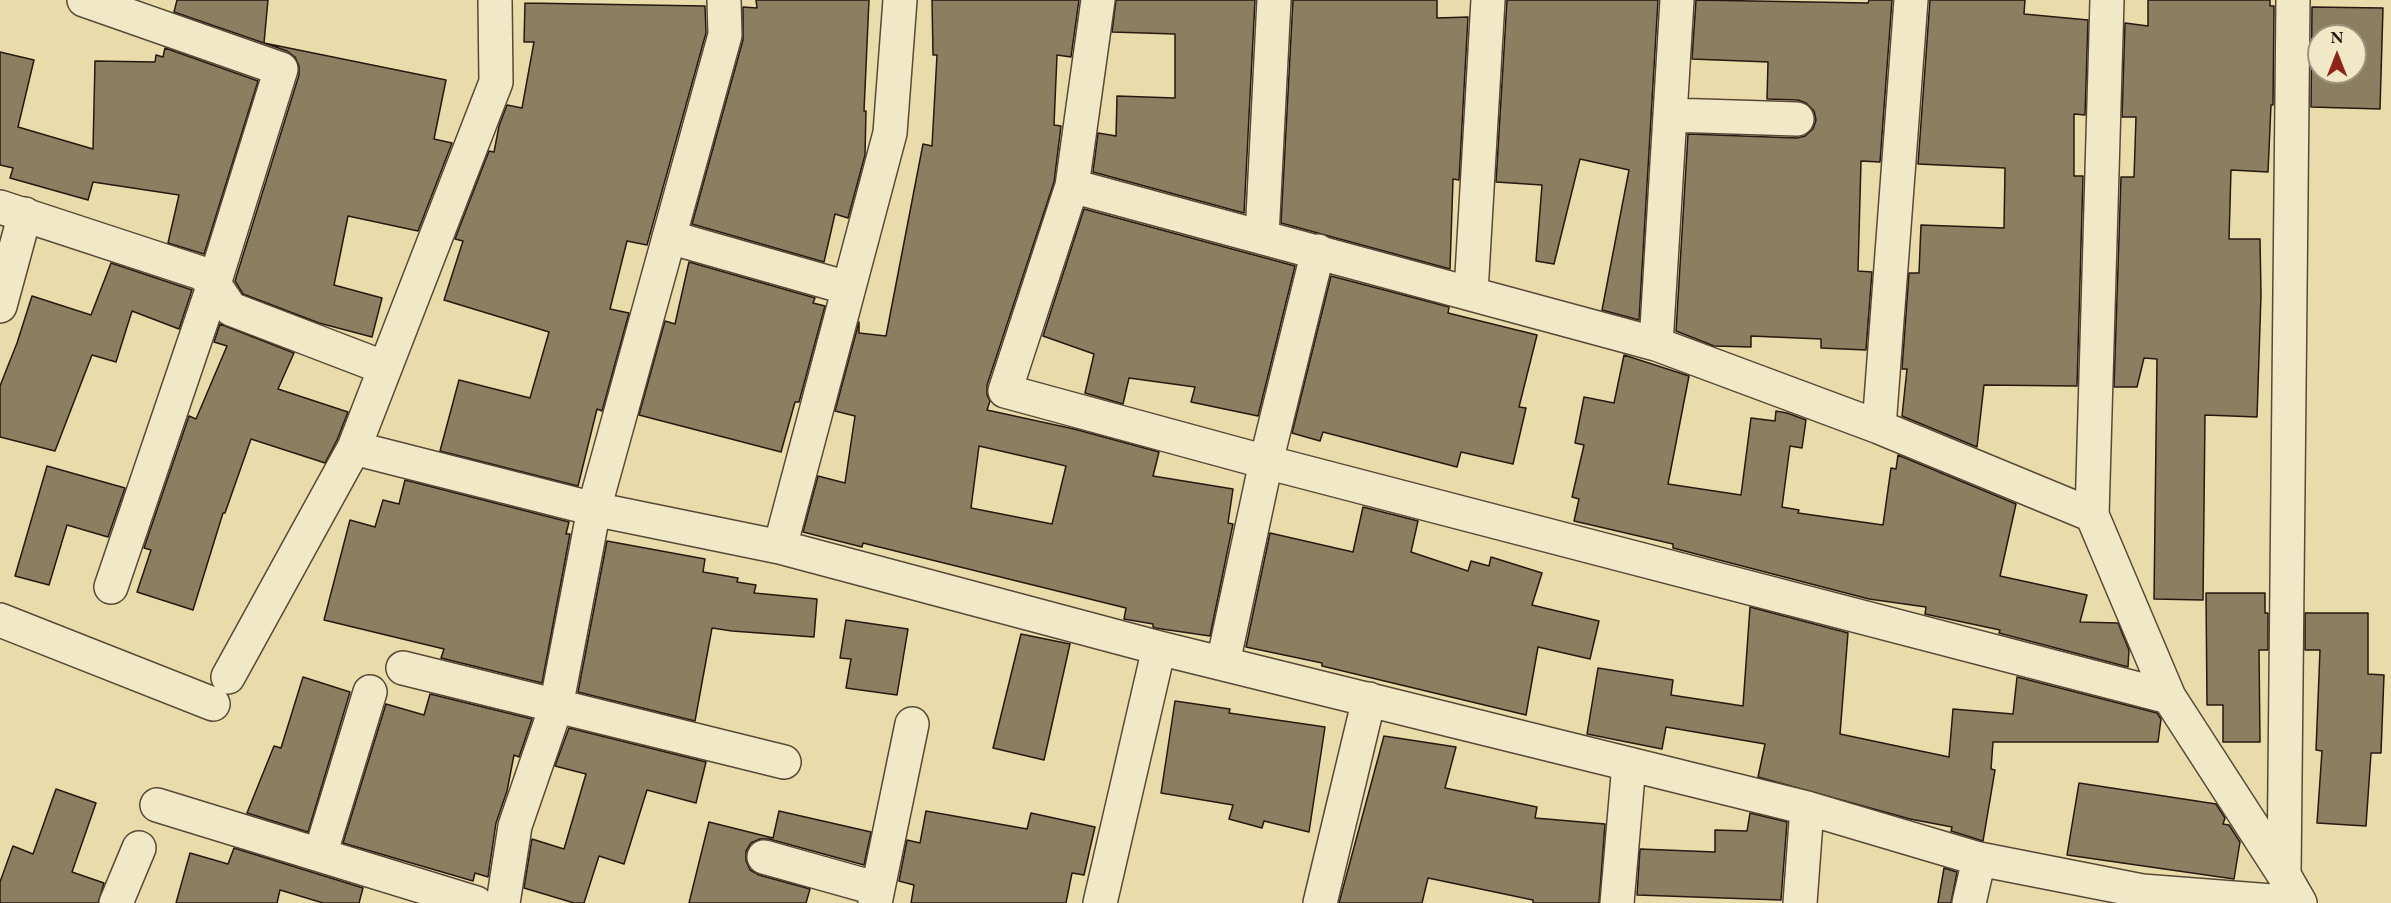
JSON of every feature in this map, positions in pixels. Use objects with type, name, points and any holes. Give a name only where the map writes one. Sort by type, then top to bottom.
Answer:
[{"type":"street","points":[[84,0],[281,69],[214,284],[111,587]]},
{"type":"street","points":[[0,620],[220,690],[354,448],[496,82],[495,0]]},
{"type":"street","points":[[503,903],[515,826],[556,707],[594,509],[725,35],[724,0]]},
{"type":"street","points":[[780,547],[890,133],[900,0]]},
{"type":"street","points":[[1098,0],[1072,186],[1005,391],[1266,462],[2169,697]]},
{"type":"street","points":[[1262,236],[1274,0]]},
{"type":"street","points":[[1471,292],[1488,0]]},
{"type":"street","points":[[1656,344],[1677,0]]},
{"type":"street","points":[[1879,427],[1911,0]]},
{"type":"street","points":[[2107,0],[2092,515],[2169,697],[2280,897]]},
{"type":"street","points":[[2280,897],[2293,0]]},
{"type":"street","points":[[1670,116],[1797,119]]},
{"type":"street","points":[[1072,186],[1471,292],[1656,344],[1879,427],[2092,515]]},
{"type":"street","points":[[0,306],[13,210],[201,273],[214,284],[231,309],[385,368]]},
{"type":"street","points":[[669,237],[848,288]]},
{"type":"street","points":[[1223,663],[1266,462],[1318,251]]},
{"type":"street","points":[[354,448],[594,509],[780,547],[1159,648],[1808,808],[1979,859],[2142,891],[2280,897]]},
{"type":"street","points":[[1100,903],[1159,648]]},
{"type":"street","points":[[403,668],[784,762]]},
{"type":"street","points":[[320,855],[370,692]]},
{"type":"street","points":[[1320,903],[1369,699]]},
{"type":"street","points":[[764,857],[877,896],[912,724]]},
{"type":"street","points":[[1617,903],[1629,764]]},
{"type":"street","points":[[157,805],[476,903]]},
{"type":"street","points":[[1800,903],[1808,808]]},
{"type":"street","points":[[116,903],[139,848]]},
{"type":"street","points":[[1969,903],[1979,859]]},
{"type":"building","points":[[177,0],[268,0],[264,43],[446,80],[434,139],[452,143],[418,231],[348,216],[334,285],[382,298],[372,337],[319,323],[243,294],[235,281],[299,75],[299,66],[295,57],[287,51],[174,12]]},
{"type":"building","points":[[756,0],[869,0],[864,111],[866,111],[865,155],[848,218],[835,214],[824,262],[692,224],[743,40],[743,7],[757,8]]},
{"type":"building","points":[[932,0],[1079,0],[1071,57],[1057,55],[1054,125],[1061,126],[1054,182],[987,385],[987,395],[990,401],[987,410],[1074,429],[1159,452],[1153,476],[1233,489],[1228,523],[1233,524],[1210,636],[1155,628],[1153,624],[1124,619],[1126,608],[863,543],[862,547],[803,532],[818,476],[845,483],[855,416],[835,411],[859,322],[859,333],[886,336],[923,144],[932,146],[937,55],[933,55]],"holes":[[[979,446],[1066,466],[1052,524],[971,508]]]},
{"type":"building","points":[[1116,0],[1255,0],[1244,213],[1093,172],[1098,133],[1116,136],[1117,96],[1175,98],[1175,34],[1112,32]]},
{"type":"building","points":[[1293,0],[1437,0],[1437,18],[1468,17],[1459,180],[1453,179],[1450,269],[1281,223]]},
{"type":"building","points":[[1507,0],[1658,0],[1639,320],[1602,310],[1629,170],[1580,159],[1554,264],[1536,261],[1542,185],[1496,182]]},
{"type":"building","points":[[1696,0],[1868,3],[1869,0],[1892,0],[1880,162],[1861,161],[1858,271],[1872,272],[1866,350],[1821,348],[1821,339],[1751,336],[1751,347],[1714,346],[1676,331],[1688,134],[1797,138],[1805,136],[1813,129],[1816,120],[1814,111],[1806,103],[1798,100],[1767,99],[1768,62],[1692,59]]},
{"type":"building","points":[[1930,0],[2025,0],[2024,14],[2088,20],[2085,115],[2074,114],[2074,176],[2083,176],[2077,386],[1984,385],[1977,447],[1902,416],[1907,369],[1902,369],[1909,273],[1919,273],[1921,225],[2004,228],[2005,168],[1918,164]]},
{"type":"building","points":[[2148,0],[2270,0],[2270,6],[2274,6],[2273,105],[2271,105],[2268,172],[2231,170],[2229,239],[2260,239],[2261,295],[2257,417],[2205,415],[2203,600],[2154,599],[2157,359],[2144,358],[2137,387],[2114,387],[2121,177],[2134,177],[2136,117],[2122,117],[2125,23],[2148,26]]},
{"type":"building","points":[[525,3],[705,6],[706,33],[647,245],[627,241],[610,309],[629,313],[602,411],[597,409],[578,486],[440,451],[459,380],[530,398],[549,332],[444,300],[463,241],[455,239],[489,151],[494,152],[499,126],[507,105],[522,108],[534,42],[524,42]]},
{"type":"building","points":[[2312,7],[2383,8],[2380,109],[2311,107],[2311,84],[2367,84],[2367,24],[2312,24]]},
{"type":"building","points":[[165,48],[258,81],[204,254],[168,243],[179,195],[93,182],[88,200],[10,178],[13,168],[0,165],[0,52],[34,60],[18,127],[93,149],[95,61],[155,62],[156,55],[163,57]]},
{"type":"building","points":[[1084,209],[1295,266],[1258,416],[1191,402],[1195,387],[1129,378],[1123,404],[1085,393],[1094,354],[1043,336]]},
{"type":"building","points":[[689,262],[815,298],[813,303],[825,306],[799,402],[795,402],[781,452],[639,415],[665,321],[675,324]]},
{"type":"building","points":[[111,263],[192,290],[179,329],[132,311],[116,362],[92,355],[55,451],[0,437],[0,386],[32,296],[91,315]]},
{"type":"building","points":[[1331,276],[1449,307],[1448,313],[1537,335],[1519,407],[1526,408],[1513,464],[1461,452],[1457,467],[1323,432],[1320,441],[1292,433]]},
{"type":"building","points":[[220,324],[294,353],[278,389],[348,412],[325,463],[251,439],[225,513],[223,513],[193,610],[137,592],[151,550],[144,548],[189,416],[196,419],[227,346],[214,342]]},
{"type":"building","points":[[1624,355],[1689,376],[1668,484],[1741,495],[1751,418],[1775,421],[1776,411],[1787,413],[1806,420],[1802,448],[1790,446],[1782,507],[1799,510],[1798,513],[1883,525],[1891,468],[1896,469],[1898,455],[2016,504],[2000,576],[2087,595],[2080,622],[2118,623],[2129,650],[2128,667],[1999,633],[2000,630],[1925,614],[1926,607],[1869,599],[1673,548],[1673,544],[1574,521],[1579,499],[1572,497],[1584,445],[1575,443],[1584,397],[1614,403]]},
{"type":"building","points":[[47,466],[125,488],[108,537],[67,525],[49,585],[15,576]]},
{"type":"building","points":[[405,480],[569,522],[566,534],[570,534],[542,683],[441,658],[444,649],[324,620],[350,520],[375,527],[383,500],[399,504]]},
{"type":"building","points":[[1363,507],[1418,521],[1411,552],[1468,571],[1471,561],[1489,566],[1491,557],[1542,573],[1532,605],[1599,621],[1590,659],[1538,647],[1526,715],[1322,666],[1322,663],[1246,647],[1270,533],[1353,552]]},
{"type":"building","points":[[607,541],[705,559],[703,572],[738,578],[737,582],[756,585],[754,593],[817,599],[814,637],[712,628],[695,721],[578,692]]},
{"type":"building","points":[[2206,593],[2265,593],[2265,613],[2268,613],[2268,650],[2259,650],[2260,742],[2223,742],[2223,705],[2207,705]]},
{"type":"building","points":[[1750,607],[1848,633],[1840,734],[1949,757],[1953,709],[2013,714],[2017,677],[2157,713],[2161,719],[2158,742],[1993,742],[1991,769],[1995,770],[1983,841],[1951,831],[1952,827],[1910,819],[1758,777],[1765,744],[1666,727],[1662,749],[1587,734],[1598,668],[1673,680],[1671,695],[1743,706]]},
{"type":"building","points":[[2305,613],[2368,613],[2368,674],[2384,675],[2381,753],[2371,753],[2366,826],[2317,823],[2322,751],[2316,750],[2320,650],[2305,650]]},
{"type":"building","points":[[846,620],[908,629],[897,695],[846,688],[851,659],[840,658]]},
{"type":"building","points":[[1021,634],[1070,644],[1044,760],[993,748]]},
{"type":"building","points":[[303,677],[350,692],[308,832],[247,813],[274,746],[281,748]]},
{"type":"building","points":[[430,694],[532,719],[519,757],[514,755],[507,791],[496,823],[488,877],[475,873],[473,881],[343,843],[386,704],[424,715]]},
{"type":"building","points":[[1175,701],[1230,709],[1229,713],[1325,727],[1309,832],[1264,821],[1262,828],[1229,819],[1233,805],[1161,793]]},
{"type":"building","points":[[569,728],[706,762],[696,803],[647,790],[624,864],[599,856],[584,903],[574,903],[524,888],[532,839],[564,849],[586,774],[555,766]]},
{"type":"building","points":[[1384,736],[1456,747],[1445,788],[1537,807],[1535,818],[1605,824],[1599,903],[1533,903],[1533,900],[1428,878],[1422,903],[1339,903]]},
{"type":"building","points":[[2079,783],[2216,804],[2225,818],[2223,824],[2229,825],[2240,842],[2234,879],[2067,855]]},
{"type":"building","points":[[56,789],[96,803],[72,872],[104,883],[98,903],[0,903],[0,882],[13,846],[33,854]]},
{"type":"building","points":[[779,811],[871,832],[864,865],[769,839],[760,839],[751,843],[746,851],[746,861],[750,870],[759,875],[810,889],[806,903],[689,903],[709,822],[773,838]]},
{"type":"building","points":[[926,811],[1027,829],[1031,813],[1095,827],[1084,875],[1072,873],[1066,903],[911,903],[914,885],[899,881],[907,840],[920,843]]},
{"type":"building","points":[[1750,813],[1787,822],[1781,900],[1637,895],[1640,849],[1715,852],[1715,830],[1747,831]]},
{"type":"building","points":[[234,848],[363,888],[359,903],[323,903],[280,890],[277,903],[176,903],[190,853],[228,864]]},
{"type":"building","points":[[1944,868],[1957,872],[1951,903],[1938,903]]}]
